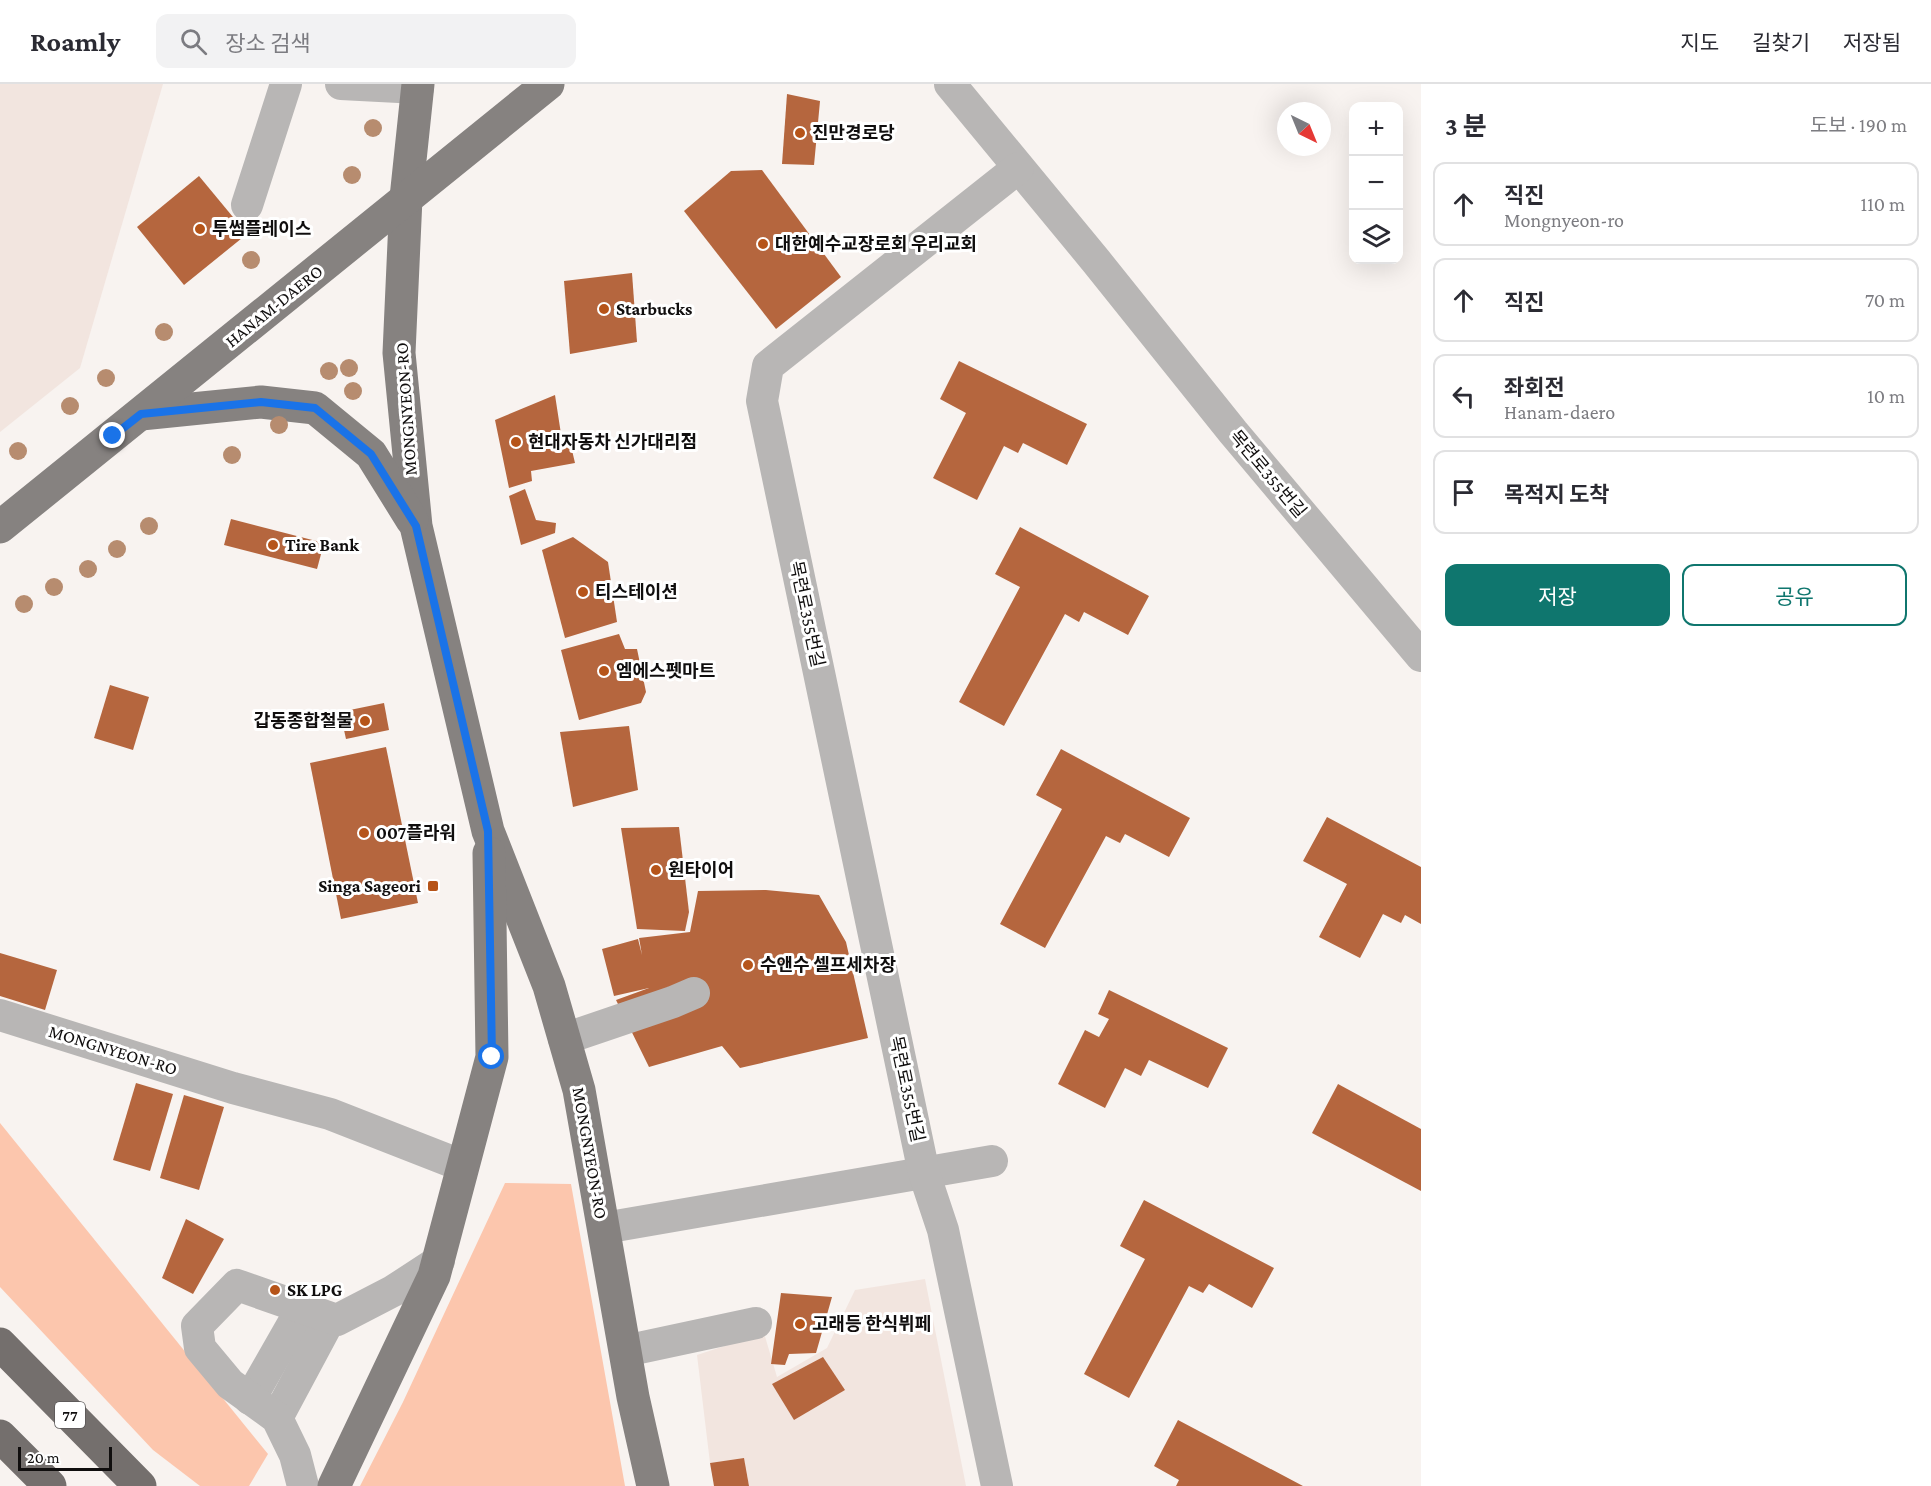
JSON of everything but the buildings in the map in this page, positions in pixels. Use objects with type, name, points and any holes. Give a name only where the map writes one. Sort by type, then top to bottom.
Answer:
[{"type":"highway","name":"77","points":[[0,1344],[140,1486]]},
{"type":"highway","points":[[0,1436],[50,1486]]},
{"type":"main road","name":"HANAM-DAERO","points":[[7,513],[141,414],[548,84]]},
{"type":"main road","name":"MONGNYEON-RO","points":[[418,86],[406,198],[399,352],[416,526],[488,831],[549,986],[579,1090],[633,1396],[653,1486]]},
{"type":"main road","points":[[141,414],[261,402],[315,408],[371,454],[416,526]]},
{"type":"main road","name":"MONGNYEON-RO","points":[[334,1486],[434,1276],[492,1057],[488,831]]},
{"type":"street","points":[[247,205],[286,84]]},
{"type":"street","name":"MONGNYEON-RO","points":[[341,84],[418,86]]},
{"type":"street","name":"목련로355번길","points":[[950,84],[1233,432],[1421,656]]},
{"type":"street","name":"목련로355번길","points":[[997,1486],[943,1230],[924,1173],[762,401],[768,366],[1018,168]]},
{"type":"street","points":[[564,1039],[694,993]]},
{"type":"street","name":"MONGNYEON-RO","points":[[0,1015],[234,1088],[330,1114],[463,1166]]},
{"type":"street","points":[[604,1228],[992,1161]]},
{"type":"street","points":[[303,1486],[295,1455],[277,1418],[230,1384],[200,1348],[197,1326],[237,1285],[337,1320],[383,1296],[438,1261]]},
{"type":"street","points":[[250,1398],[316,1314]]},
{"type":"street","points":[[277,1418],[316,1314]]},
{"type":"street","points":[[625,1351],[756,1323]]},
{"type":"shaded area","points":[[0,84],[163,84],[80,368],[0,432]]},
{"type":"shaded area","points":[[0,1123],[268,1454],[249,1486],[200,1486],[153,1450],[0,1287]]},
{"type":"shaded area","points":[[505,1183],[571,1184],[625,1486],[360,1486],[403,1402]]},
{"type":"shaded area","points":[[925,1279],[966,1486],[749,1486],[744,1458],[710,1463],[697,1355],[764,1333],[777,1377],[827,1348],[855,1290]]},
{"type":"place","name":"진만경로당","points":[[800,133]]},
{"type":"place","name":"투썸플레이스","points":[[200,229]]},
{"type":"place","name":"대한예수교장로회 우리교회","points":[[763,244]]},
{"type":"place","name":"Starbucks","points":[[604,309]]},
{"type":"place","name":"현대자동차 신가대리점","points":[[516,442]]},
{"type":"place","name":"Tire Bank","points":[[273,545]]},
{"type":"place","name":"티스테이션","points":[[583,592]]},
{"type":"place","name":"엠에스펫마트","points":[[604,671]]},
{"type":"place","name":"갑동종합철물","points":[[365,721]]},
{"type":"place","name":"007플라워","points":[[364,833]]},
{"type":"place","name":"원타이어","points":[[656,870]]},
{"type":"place","name":"Singa Sageori","points":[[433,886]]},
{"type":"place","name":"수앤수 셀프세차장","points":[[748,965]]},
{"type":"place","name":"SK LPG","points":[[275,1290]]},
{"type":"place","name":"고래등 한식뷔페","points":[[800,1324]]},
{"type":"route","points":[[113,436],[141,414],[261,402],[315,408],[371,454],[416,526],[488,831],[492,1057]]}]
